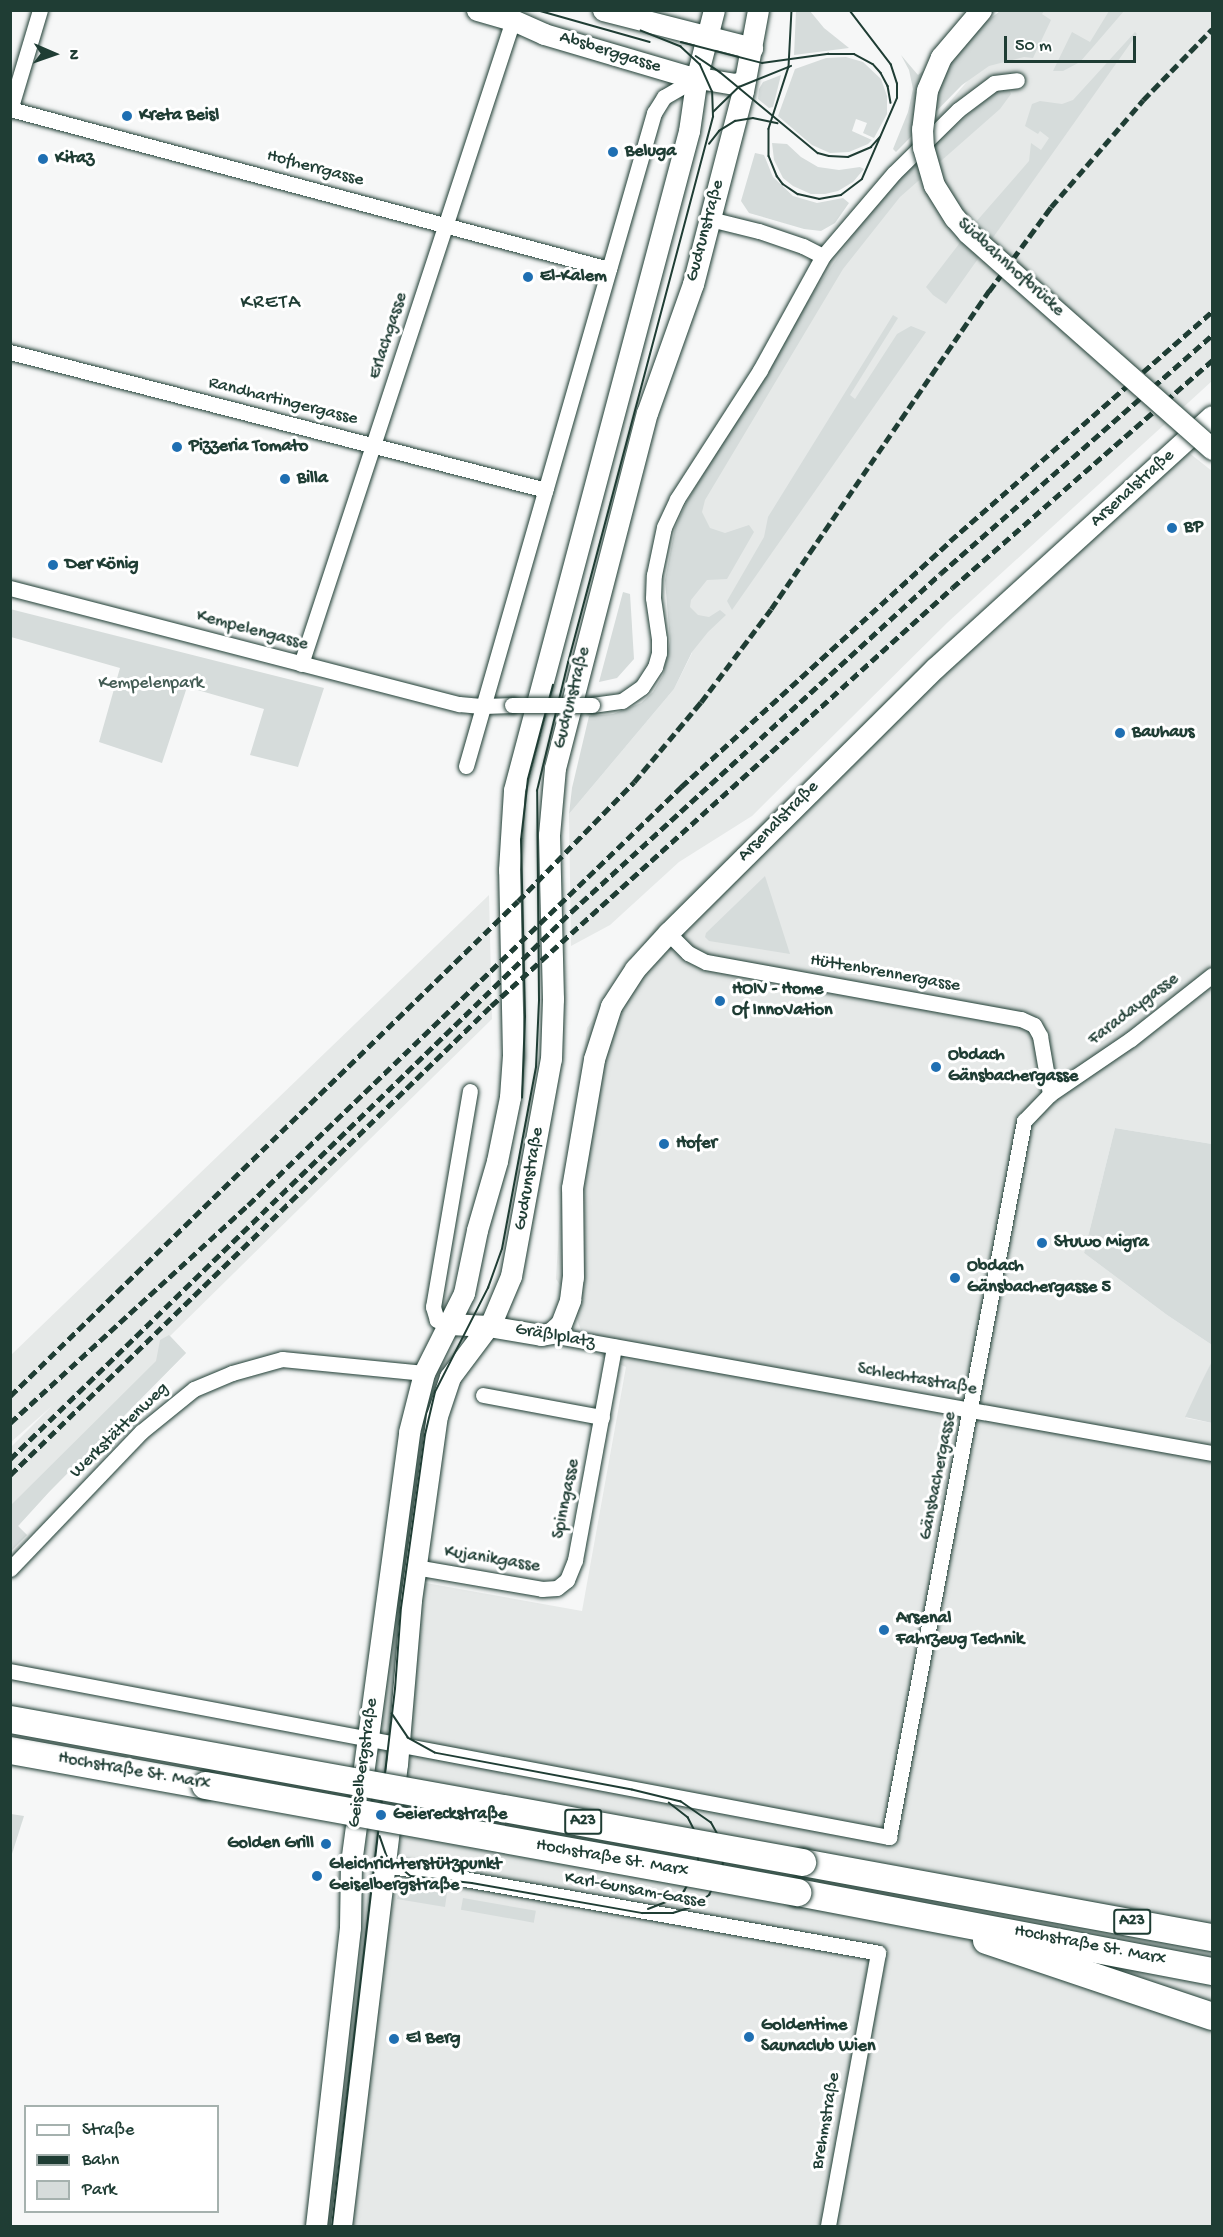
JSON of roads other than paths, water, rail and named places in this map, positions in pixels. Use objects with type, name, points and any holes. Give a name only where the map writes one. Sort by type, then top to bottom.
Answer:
[{"type":"highway","name":"Hochstraße St. Marx","points":[[10,1719],[1210,1936]]},
{"type":"highway","name":"Hochstraße St. Marx","points":[[10,1750],[903,1911],[1212,1971]]},
{"type":"highway","points":[[903,1911],[1212,2016]]},
{"type":"main road","name":"Absberggasse","points":[[477,10],[513,20],[544,34],[697,78],[735,84],[745,81]]},
{"type":"main road","points":[[603,10],[752,48]]},
{"type":"main road","name":"Gudrunstraße","points":[[424,1373],[464,1293],[477,1230],[497,1161],[512,1080],[509,870],[511,809],[516,781],[689,131],[697,78],[714,10]]},
{"type":"main road","name":"Gudrunstraße","points":[[446,1385],[455,1367],[488,1326],[500,1304],[516,1259],[551,1059],[553,999],[549,835],[555,768],[647,413],[686,305],[710,219],[745,81],[758,10]]},
{"type":"main road","name":"Südbahnhofbrücke","points":[[981,10],[941,57],[927,90],[922,129],[923,147],[934,184],[955,218],[968,233],[1212,449]]},
{"type":"main road","name":"Arsenalstraße","points":[[546,1334],[561,1324],[570,1300],[573,1277],[573,1179],[600,1032],[611,1006],[627,980],[668,933],[935,668],[1212,417]]},
{"type":"main road","name":"Gräßlplatz","points":[[450,1324],[488,1326],[546,1334]]},
{"type":"main road","name":"Geiselbergstraße","points":[[316,2226],[350,1927],[350,1874],[410,1432],[424,1373]]},
{"type":"main road","name":"Geiselbergstraße","points":[[341,2226],[386,1865],[415,1567],[437,1416],[446,1385]]},
{"type":"street","points":[[11,110],[40,10]]},
{"type":"street","name":"Erlachgasse","points":[[301,664],[513,20]]},
{"type":"street","points":[[466,766],[654,113],[664,97],[697,78]]},
{"type":"street","name":"Kempelengasse","points":[[10,588],[459,704],[484,706],[592,705],[622,701],[642,687],[655,667],[659,646],[653,598],[654,575],[664,527],[677,499],[760,370],[823,256],[894,173],[958,110],[994,83],[1017,81]]},
{"type":"street","name":"Hofherrgasse","points":[[11,110],[447,224],[609,269]]},
{"type":"street","points":[[710,219],[759,231],[803,246],[823,256]]},
{"type":"street","name":"Randhartingergasse","points":[[10,352],[546,490]]},
{"type":"street","name":"Hüttenbrennergasse","points":[[668,933],[688,953],[700,960],[1018,1018],[1034,1025],[1040,1036],[1050,1094]]},
{"type":"street","name":"Faradaygasse","points":[[1024,1121],[1050,1094],[1131,1039],[1212,975]]},
{"type":"street","points":[[450,1324],[437,1320],[433,1307],[470,1091]]},
{"type":"street","name":"Gänsbachergasse","points":[[399,1744],[889,1837],[1024,1121]]},
{"type":"street","name":"Gräßlplatz","points":[[546,1334],[614,1347],[602,1417]]},
{"type":"street","name":"Schlechtastraße","points":[[614,1347],[1212,1453]]},
{"type":"street","name":"Werkstättenweg","points":[[10,1569],[141,1432],[175,1402],[194,1389],[241,1370],[282,1359],[424,1373]]},
{"type":"street","points":[[483,1395],[602,1417]]},
{"type":"street","name":"Spinngasse","points":[[562,1586],[570,1575],[575,1560],[602,1417]]},
{"type":"street","name":"Kujanikgasse","points":[[415,1567],[542,1589],[562,1586]]},
{"type":"street","points":[[10,1671],[399,1744]]},
{"type":"street","name":"Karl-Gunsam-Gasse","points":[[386,1865],[878,1953]]},
{"type":"street","name":"Brehmstraße","points":[[828,2226],[878,1953]]},
{"type":"tram line","points":[[537,10],[650,42]]},
{"type":"tram line","points":[[792,10],[789,67],[769,129],[769,156],[783,184],[798,194],[819,199],[841,195],[862,179],[897,98],[897,84],[891,65],[849,10]]},
{"type":"tram line","points":[[332,2226],[395,1689],[401,1608],[425,1435],[435,1392],[488,1288],[502,1249],[536,1067],[539,1000],[537,791],[568,663],[713,117],[712,92],[700,65],[681,47],[641,31]]},
{"type":"tram line","points":[[681,42],[762,63],[828,54],[854,54],[873,64],[881,73],[888,86],[891,103]]},
{"type":"tram line","points":[[696,56],[720,72],[818,153],[848,157],[871,147],[880,137]]},
{"type":"tram line","points":[[713,112],[739,87],[791,66]]},
{"type":"tram line","points":[[709,144],[719,131],[735,121],[753,118],[777,123]]},
{"type":"tram line","points":[[522,1098],[525,1017],[521,840],[528,779],[553,685]]},
{"type":"tram line","points":[[380,1836],[387,1856],[411,1876],[472,1883],[642,1913],[673,1913],[694,1906],[709,1895],[723,1867],[721,1841],[711,1823],[681,1802],[632,1790],[435,1753],[408,1738],[392,1714]]},
{"type":"tram line","points":[[648,1909],[676,1898],[684,1891],[697,1869],[699,1849],[695,1832],[688,1818],[669,1803]]},
{"type":"railway","points":[[10,1396],[518,901],[634,782],[701,702],[771,609],[989,291],[1051,207],[1143,100],[1212,29]]},
{"type":"railway","points":[[10,1423],[248,1205],[681,787],[950,541],[1212,312]]},
{"type":"railway","points":[[10,1459],[571,912],[940,574],[1212,335]]},
{"type":"railway","points":[[10,1475],[491,1006],[952,588],[1212,360]]},
{"type":"place","name":"Kreta Beisl","points":[[127,116]]},
{"type":"place","name":"Beluga","points":[[613,152]]},
{"type":"place","name":"Kitaz","points":[[43,159]]},
{"type":"place","name":"El-Kalem","points":[[528,277]]},
{"type":"place","name":"Pizzeria Tomato","points":[[177,447]]},
{"type":"place","name":"Billa","points":[[285,479]]},
{"type":"place","name":"BP","points":[[1172,528]]},
{"type":"place","name":"Der König","points":[[53,565]]},
{"type":"place","name":"Bauhaus","points":[[1120,733]]},
{"type":"place","name":"HOIV - Home Of InnoVation","points":[[720,1001]]},
{"type":"place","name":"Obdach Gänsbachergasse","points":[[936,1067]]},
{"type":"place","name":"Hofer","points":[[664,1144]]},
{"type":"place","name":"Stuwo Migra","points":[[1042,1243]]},
{"type":"place","name":"Obdach Gänsbachergasse 5","points":[[955,1278]]},
{"type":"place","name":"Arsenal Fahrzeug Technik","points":[[884,1630]]},
{"type":"place","name":"Geiereckstraße","points":[[381,1815]]},
{"type":"place","name":"Golden Grill","points":[[326,1844]]},
{"type":"place","name":"Gleichrichterstützpunkt Geiselbergstraße","points":[[317,1876]]},
{"type":"place","name":"Goldentime Saunaclub Wien","points":[[749,2037]]},
{"type":"place","name":"El Berg","points":[[394,2039]]},
{"type":"district","name":"KRETA","points":[[271,303]]},
{"type":"park label","name":"Kempelenpark","points":[[151,684]]}]
